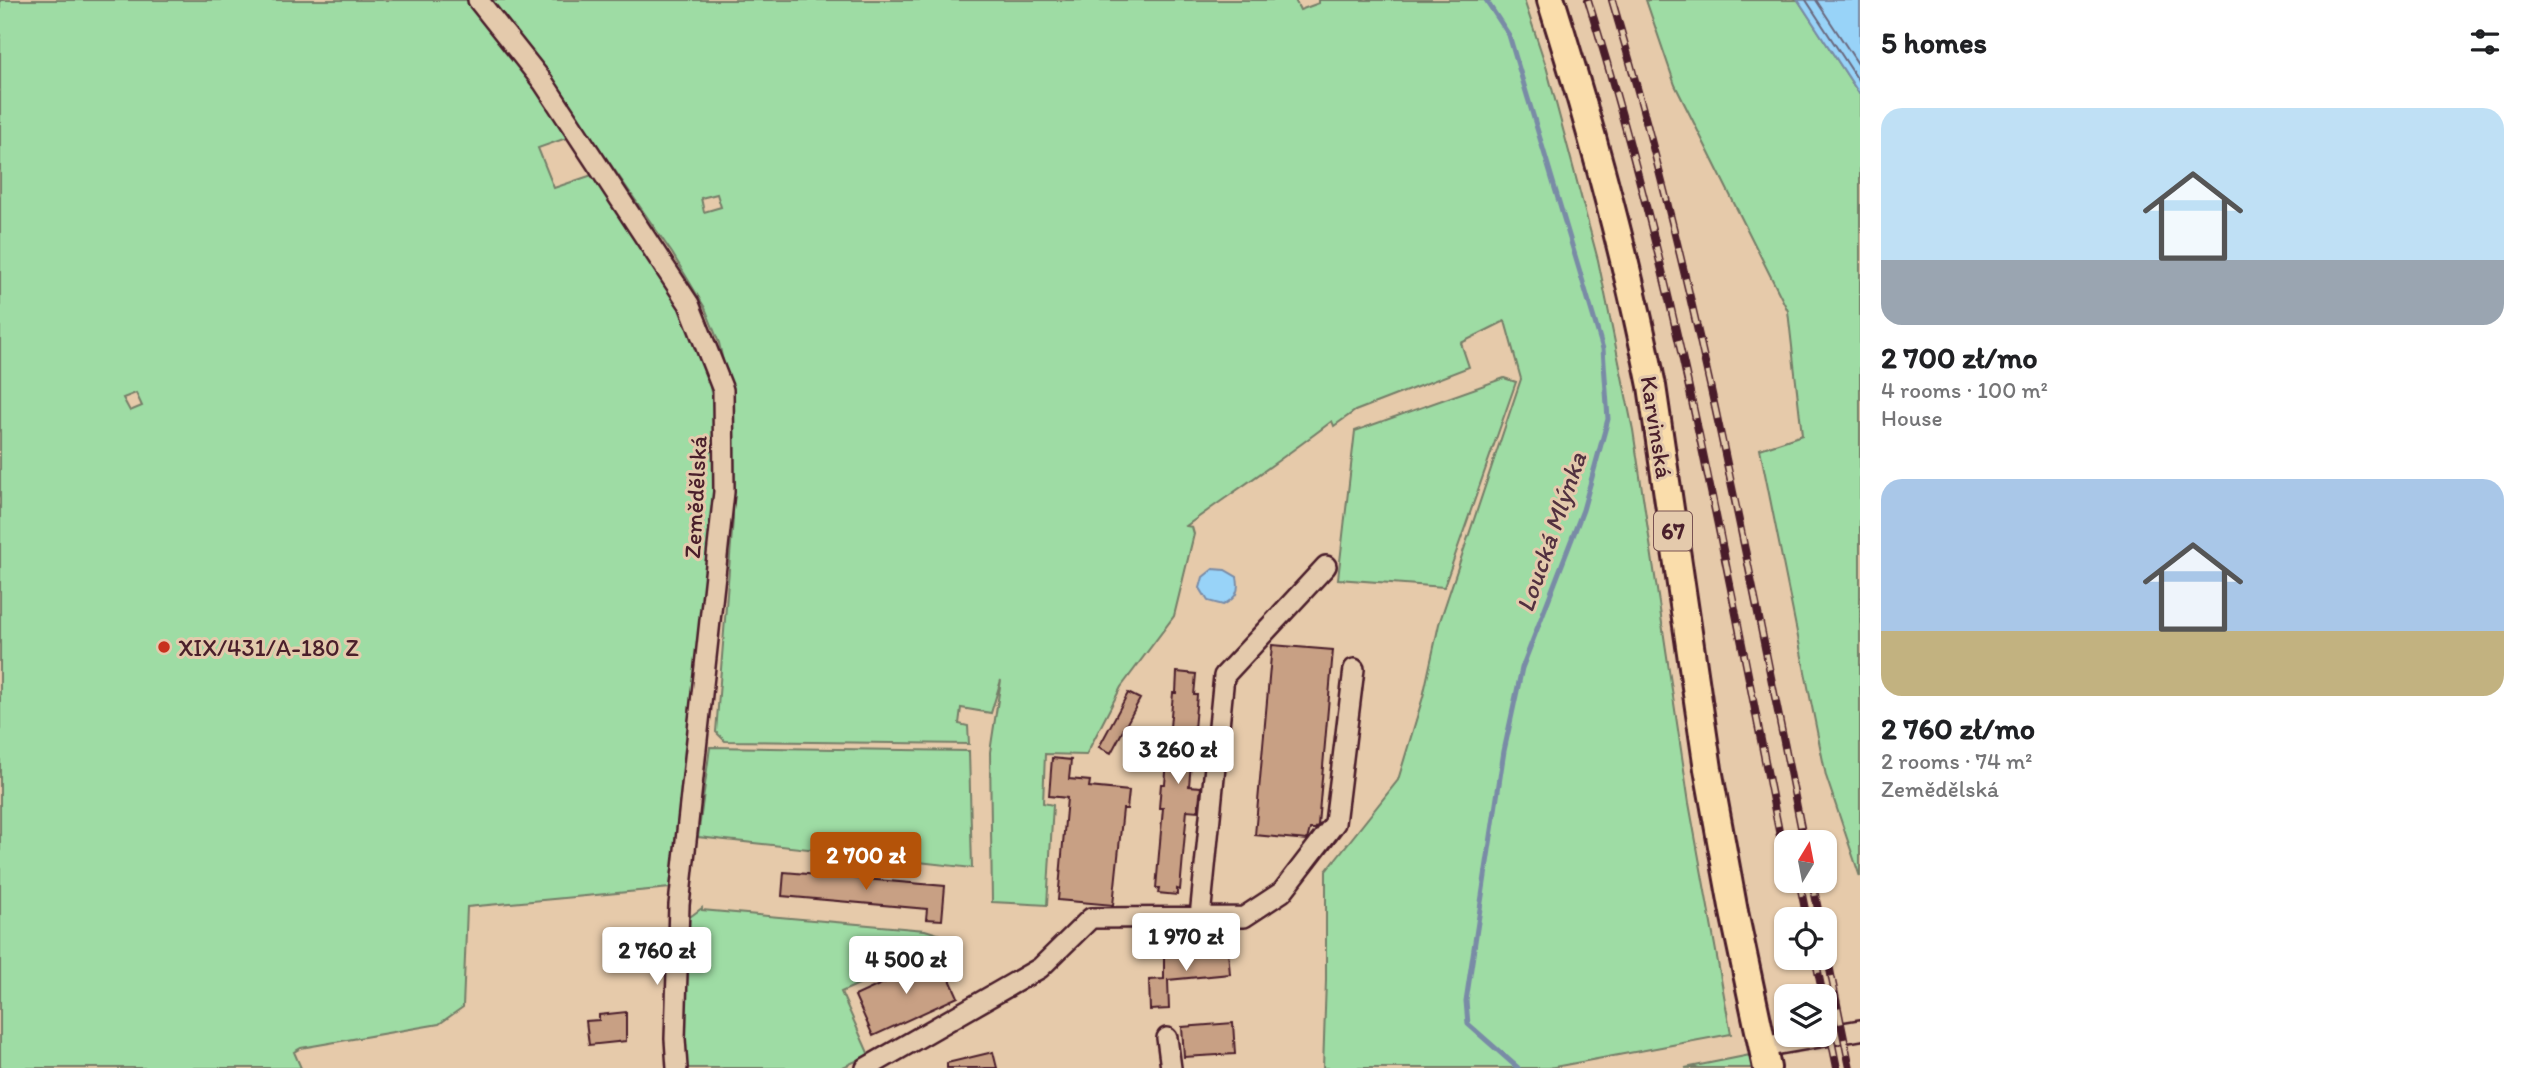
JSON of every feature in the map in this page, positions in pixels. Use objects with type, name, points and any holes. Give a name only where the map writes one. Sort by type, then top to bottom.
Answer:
[{"type":"main road","name":"Karvinská","points":[[1552,0],[1609,202],[1652,386],[1708,769],[1764,1058]]},
{"type":"street","name":"Zemědělská","points":[[478,0],[543,82],[689,303],[723,390],[724,492],[679,905],[675,1039],[677,1068]]},
{"type":"street","points":[[1200,917],[1224,676],[1326,566]]},
{"type":"street","points":[[866,1068],[1040,968],[1091,918],[1244,917],[1282,892],[1335,823],[1354,669]]},
{"type":"street","points":[[1764,1058],[1860,1030]]},
{"type":"street","points":[[1167,1038],[1171,1068]]},
{"type":"green space","points":[[0,0],[469,0],[575,135],[538,148],[554,188],[601,172],[688,312],[707,364],[718,442],[702,688],[670,888],[467,907],[463,1007],[439,1024],[301,1048],[294,1052],[301,1068],[0,1068]],"holes":[[[136,393],[142,406],[130,411],[123,398]]]},
{"type":"green space","points":[[489,0],[1295,0],[1300,10],[1319,3],[1319,0],[1524,0],[1546,66],[1598,260],[1633,430],[1689,803],[1731,1034],[1549,1068],[1323,1068],[1326,871],[1398,780],[1423,697],[1439,624],[1521,379],[1505,321],[1461,343],[1469,367],[1355,411],[1334,426],[1332,421],[1186,526],[1192,527],[1194,534],[1174,616],[1121,687],[1086,755],[1045,754],[1043,803],[1053,805],[1047,905],[992,902],[990,752],[1001,680],[991,713],[961,708],[959,724],[968,726],[969,744],[725,741],[716,732],[733,519],[731,427],[727,379],[719,343],[705,308],[672,253],[548,74]],"holes":[[[717,194],[721,207],[704,212],[701,198]]]},
{"type":"green space","points":[[1646,0],[1798,0],[1860,95],[1860,877],[1826,776],[1760,449],[1802,435],[1788,311],[1675,85]]},
{"type":"green space","points":[[1504,378],[1516,382],[1444,587],[1338,579],[1355,431]]},
{"type":"green space","points":[[710,747],[969,751],[972,868],[847,854],[847,843],[818,841],[817,850],[698,837]]},
{"type":"green space","points":[[702,908],[925,930],[941,935],[926,954],[841,992],[869,1055],[841,1068],[685,1068],[681,993],[683,952],[700,953],[702,934],[683,932],[687,919]]},
{"type":"green space","points":[[1750,1055],[1753,1068],[1685,1068]]},
{"type":"water","points":[[1798,0],[1860,0],[1860,95]]},
{"type":"water","points":[[1213,569],[1225,570],[1237,577],[1236,594],[1223,605],[1208,601],[1200,588],[1203,577]]},
{"type":"building","points":[[1272,645],[1333,650],[1318,825],[1315,829],[1310,829],[1307,840],[1255,835]]},
{"type":"building","points":[[1177,672],[1196,674],[1194,695],[1197,695],[1189,786],[1201,787],[1198,811],[1187,810],[1180,890],[1177,889],[1177,895],[1158,893],[1159,888],[1156,888],[1163,808],[1159,808],[1161,784],[1165,784]]},
{"type":"building","points":[[1128,693],[1140,699],[1111,753],[1099,747]]},
{"type":"building","points":[[1052,758],[1071,760],[1069,779],[1090,781],[1089,787],[1129,791],[1127,809],[1123,809],[1113,905],[1058,900],[1067,798],[1049,796]]},
{"type":"building","points":[[784,872],[945,886],[942,920],[926,919],[927,909],[782,896]]},
{"type":"building","points":[[1228,951],[1230,974],[1168,980],[1169,1009],[1150,1010],[1149,980],[1164,979],[1164,955]]},
{"type":"building","points":[[940,957],[958,997],[873,1036],[855,996]]},
{"type":"building","points":[[626,1012],[626,1041],[589,1045],[586,1021],[599,1020],[599,1015]]},
{"type":"building","points":[[1233,1023],[1235,1054],[1184,1057],[1182,1027]]},
{"type":"building","points":[[993,1052],[997,1068],[947,1068],[947,1063]]},
{"type":"waterway","name":"Loucká Mlýnka","points":[[1486,0],[1509,35],[1603,349],[1608,419],[1583,510],[1522,668],[1504,751],[1466,1001],[1468,1024],[1518,1068]]},
{"type":"railway","points":[[1588,0],[1620,107],[1675,323],[1779,830]]},
{"type":"railway","points":[[1612,0],[1669,208],[1694,313],[1802,830]]},
{"type":"railway","points":[[1802,893],[1805,907]]},
{"type":"railway","points":[[1815,893],[1818,907]]},
{"type":"railway","points":[[1818,970],[1821,984]]},
{"type":"railway","points":[[1830,970],[1850,1068]]},
{"type":"railway","points":[[1833,1047],[1837,1068]]},
{"type":"place","name":"XIX/431/A-180 Z","points":[[164,647]]}]
